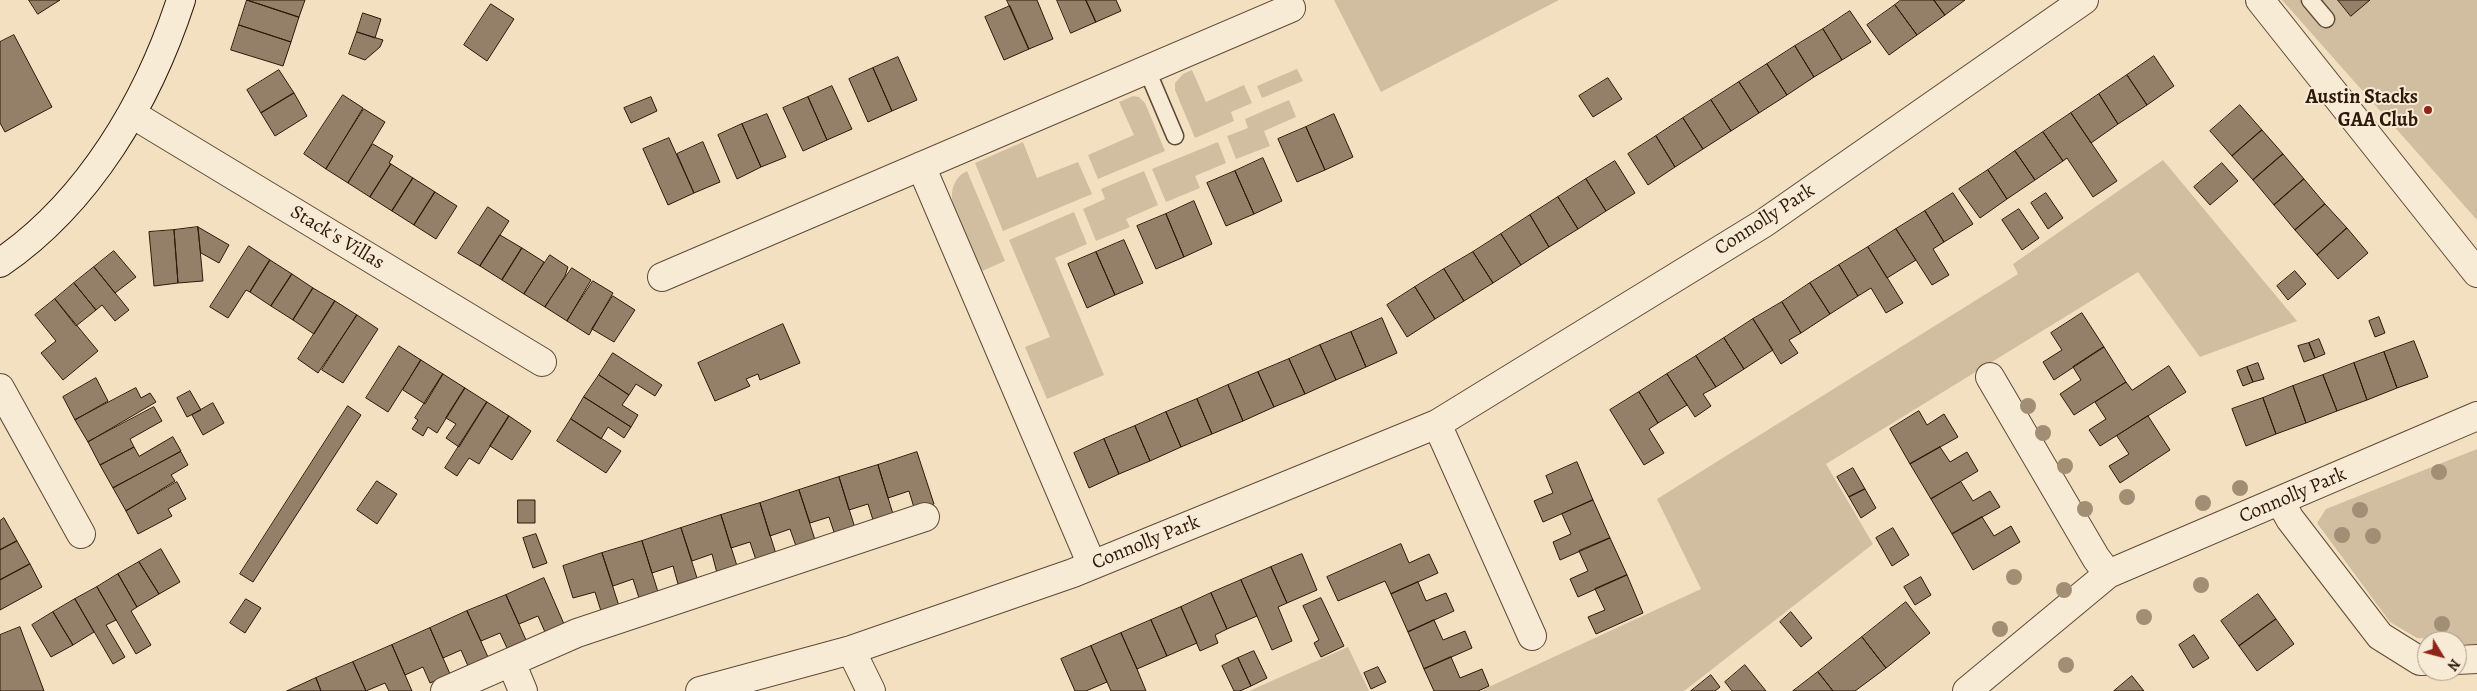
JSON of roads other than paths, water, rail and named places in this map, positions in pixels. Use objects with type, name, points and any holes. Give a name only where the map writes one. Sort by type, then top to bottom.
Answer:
[{"type":"street","points":[[0,263],[45,226],[94,173],[132,114],[170,34],[181,0]]},
{"type":"street","name":"Connolly Park","points":[[700,691],[851,650],[1092,566],[1437,424],[1764,223],[2084,0]]},
{"type":"street","points":[[2260,0],[2477,273]]},
{"type":"street","points":[[662,277],[1291,8]]},
{"type":"street","name":"Stack's Villas","points":[[132,114],[542,362]]},
{"type":"street","points":[[921,166],[1092,566]]},
{"type":"street","points":[[1990,377],[2096,558],[2108,574]]},
{"type":"street","points":[[0,388],[81,534]]},
{"type":"street","name":"Connolly Park","points":[[1983,686],[2108,574],[2280,502],[2477,416]]},
{"type":"street","points":[[1437,424],[1532,636]]},
{"type":"street","points":[[2280,502],[2290,518],[2380,636],[2417,659]]},
{"type":"street","points":[[445,691],[577,633],[925,517]]},
{"type":"street","points":[[851,650],[871,691]]},
{"type":"street","points":[[511,662],[523,691]]},
{"type":"lane","points":[[2310,0],[2326,19]]},
{"type":"lane","points":[[1148,70],[1175,136]]},
{"type":"place","name":"Austin Stacks GAA Club","points":[[2428,110]]}]
